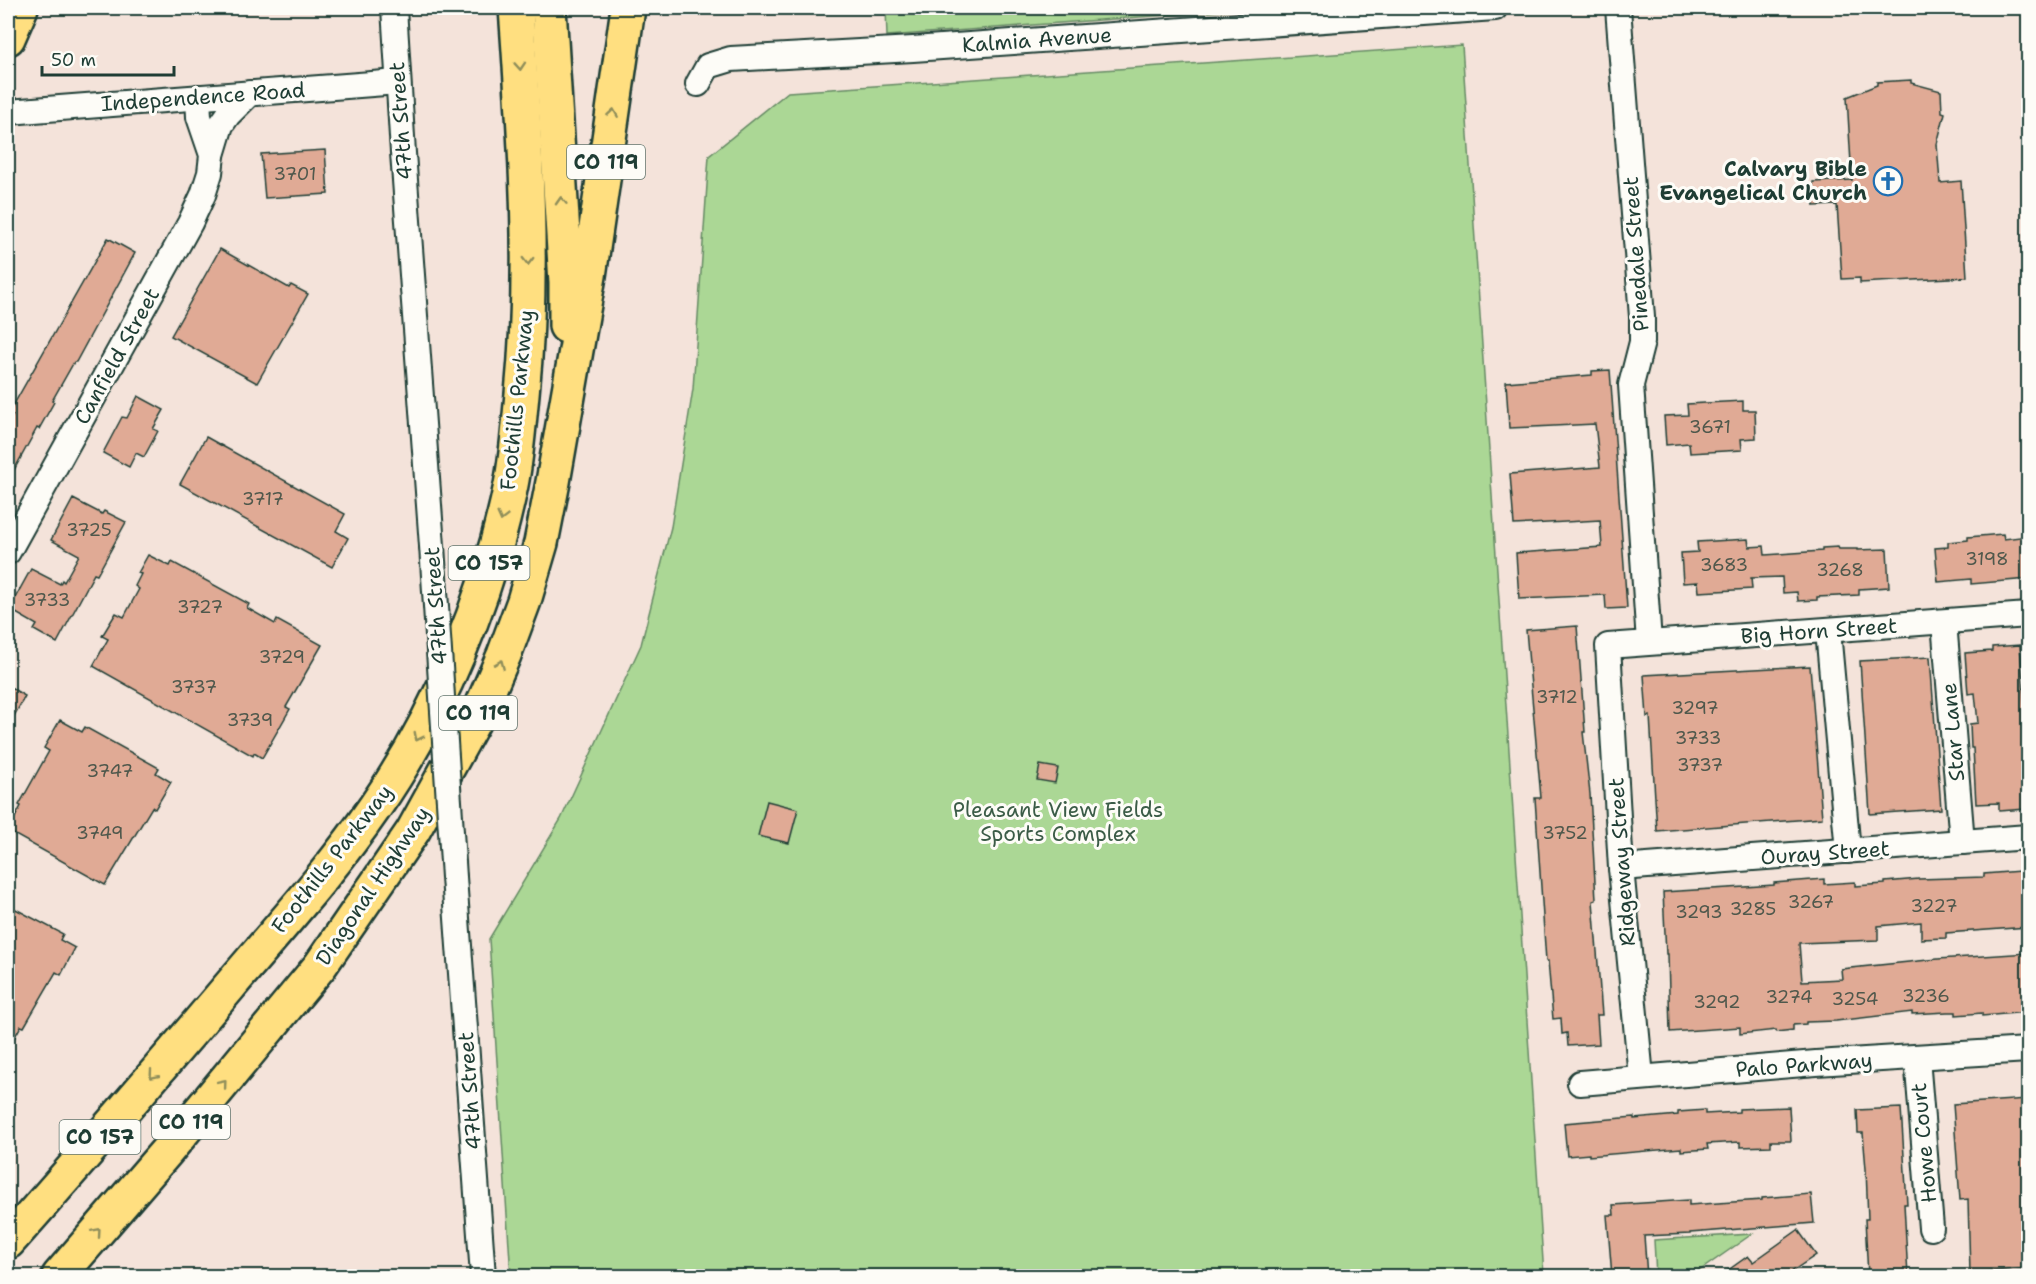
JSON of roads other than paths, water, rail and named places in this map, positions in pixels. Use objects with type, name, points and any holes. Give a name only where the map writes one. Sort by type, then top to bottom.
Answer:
[{"type":"highway","points":[[8,38],[21,8]]},
{"type":"highway","name":"Foothills Parkway","points":[[8,1242],[192,1031],[351,841],[405,762],[434,707],[459,650],[481,591],[511,484],[524,376],[528,318],[528,246],[526,164],[516,8]]},
{"type":"highway","name":"Foothills Parkway","points":[[549,8],[566,283],[567,346],[564,427]]},
{"type":"highway","name":"CO 119","points":[[564,427],[590,276],[628,8]]},
{"type":"highway","name":"Diagonal Highway","points":[[59,1276],[167,1151],[320,966],[413,831],[482,706],[504,655],[524,601],[541,543],[564,427]]},
{"type":"street","name":"47th Street","points":[[394,8],[483,1276]]},
{"type":"street","name":"Kalmia Avenue","points":[[698,84],[708,66],[731,59],[913,49],[1494,8]]},
{"type":"street","name":"Pinedale Street","points":[[1618,8],[1642,316],[1642,342],[1631,385],[1649,642]]},
{"type":"street","name":"Independence Road","points":[[8,112],[398,82]]},
{"type":"street","name":"Canfield Street","points":[[8,552],[190,223],[210,173],[212,155],[221,125],[250,93]]},
{"type":"street","name":"Canfield Street","points":[[198,97],[199,117],[212,155]]},
{"type":"street","name":"Big Horn Street","points":[[1608,646],[2028,615]]},
{"type":"street","name":"Star Lane","points":[[1944,622],[1962,842]]},
{"type":"street","points":[[1828,631],[1848,851]]},
{"type":"street","name":"Ridgeway Street","points":[[1608,646],[1621,868],[1641,1077]]},
{"type":"street","name":"Ouray Street","points":[[1621,868],[2028,837]]},
{"type":"street","name":"Palo Parkway","points":[[1580,1083],[1816,1063],[2028,1050]]},
{"type":"street","name":"Howe Court","points":[[1917,1058],[1931,1228]]},
{"type":"place","name":"Calvary Bible Evangelical Church","points":[[1888,181]]},
{"type":"park label","name":"Pleasant View Fields Sports Complex","points":[[1058,822]]}]
